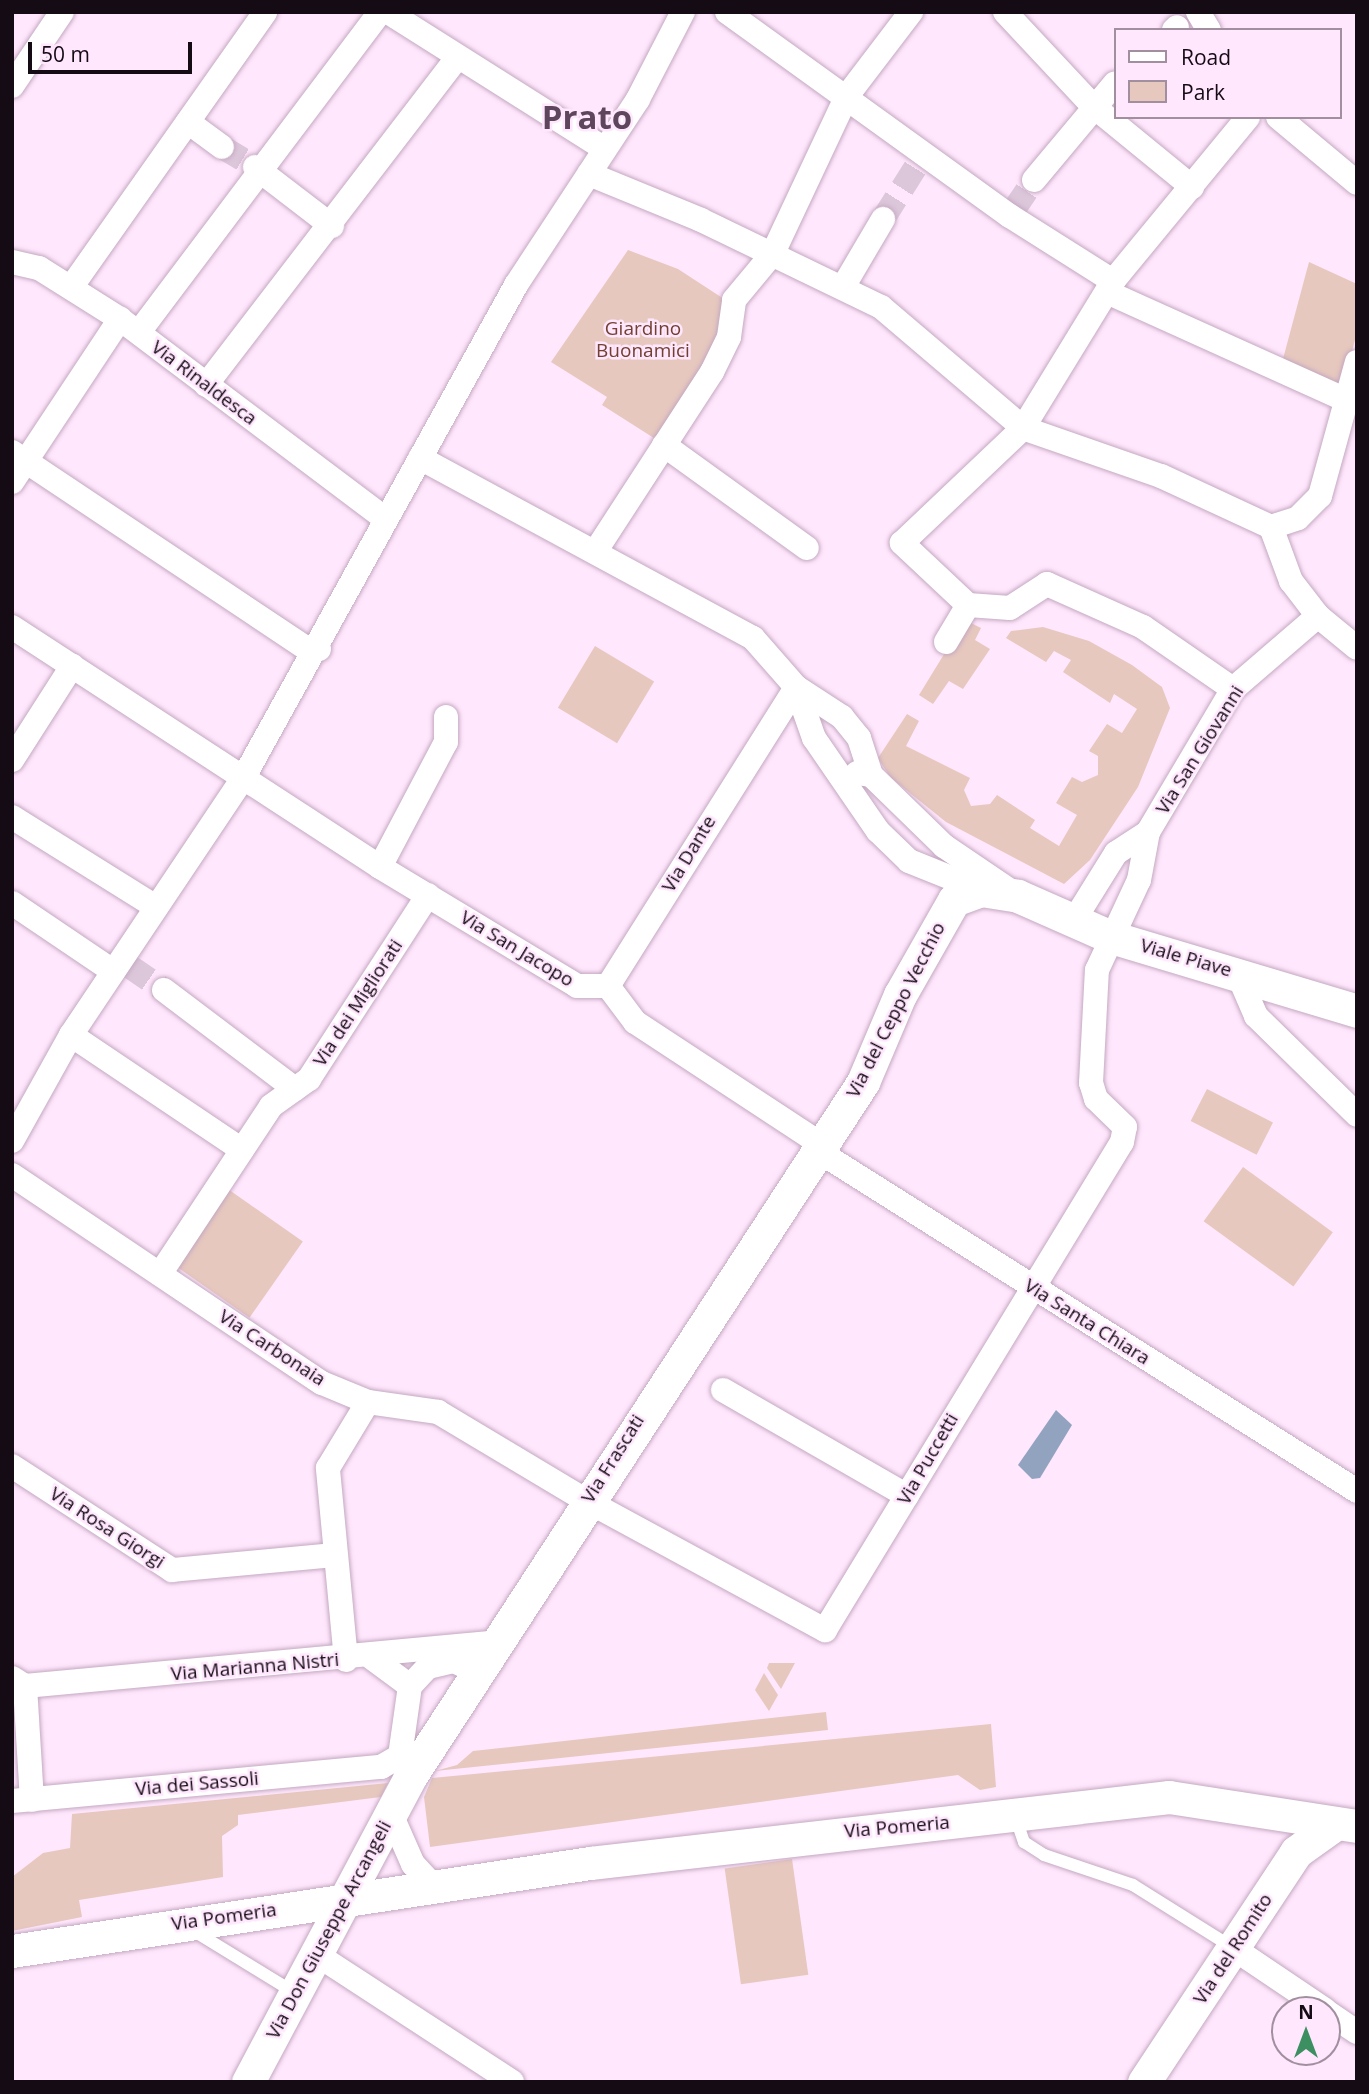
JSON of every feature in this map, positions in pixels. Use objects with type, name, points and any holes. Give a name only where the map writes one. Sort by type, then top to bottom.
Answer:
[{"type":"street","points":[[12,86],[62,12]]},
{"type":"street","points":[[72,286],[265,12]]},
{"type":"street","points":[[12,482],[20,456],[130,326],[380,12]]},
{"type":"street","points":[[12,1141],[71,1035],[121,965],[156,907],[245,775],[319,649],[384,518],[562,212],[638,99],[683,12]]},
{"type":"street","points":[[727,12],[847,96],[920,160],[1012,214],[1110,286],[1348,401]]},
{"type":"street","points":[[588,550],[631,498],[663,448],[729,337],[734,300],[773,253],[847,96],[911,12]]},
{"type":"street","points":[[1005,12],[1093,106],[1192,187]]},
{"type":"street","points":[[401,16],[464,64],[603,148]]},
{"type":"street","points":[[206,385],[464,64]]},
{"type":"street","points":[[1034,180],[1114,84]]},
{"type":"street","points":[[1233,689],[1143,626],[1047,584],[1010,608],[968,605],[902,543],[1023,428],[1110,286],[1246,119]]},
{"type":"street","points":[[1280,119],[1357,183]]},
{"type":"street","points":[[188,122],[222,147]]},
{"type":"street","points":[[257,169],[332,226]]},
{"type":"street","points":[[589,174],[773,253],[843,287],[931,344],[1023,428],[1161,476],[1271,527],[1298,518],[1320,496],[1357,362]]},
{"type":"street","points":[[843,287],[883,219]]},
{"type":"street","name":"Via Rinaldesca","points":[[14,264],[72,286],[130,326],[384,518]]},
{"type":"street","points":[[663,448],[715,480],[807,548]]},
{"type":"street","points":[[20,456],[307,649],[319,649]]},
{"type":"street","points":[[420,458],[752,638],[796,687],[842,717],[859,738],[870,775],[832,769]]},
{"type":"street","points":[[1271,527],[1292,581],[1318,616],[1357,648]]},
{"type":"street","points":[[946,642],[968,605]]},
{"type":"street","name":"Via San Giovanni","points":[[1030,1286],[1125,1134],[1096,1098],[1091,1083],[1097,970],[1139,880],[1148,832],[1233,689],[1318,616]]},
{"type":"street","name":"Via San Jacopo","points":[[12,626],[245,775],[380,867],[437,893],[577,986],[608,986]]},
{"type":"street","points":[[12,761],[72,666]]},
{"type":"street","name":"Via Dante","points":[[608,986],[770,722],[796,687]]},
{"type":"street","name":"Viale Piave","points":[[796,687],[832,769],[909,861],[981,890],[1018,896]]},
{"type":"street","points":[[380,867],[446,742],[446,717]]},
{"type":"street","name":"Viale Piave","points":[[870,775],[944,846],[1018,896],[1111,937],[1237,972],[1357,1011]]},
{"type":"street","points":[[12,817],[156,907]]},
{"type":"street","name":"Via San Giovanni","points":[[1073,922],[1116,853],[1148,832]]},
{"type":"street","name":"Via del Ceppo Vecchio","points":[[820,1148],[863,1082],[945,912],[954,900],[981,890]]},
{"type":"street","name":"Via dei Migliorati","points":[[160,1275],[271,1106],[309,1079],[437,893]]},
{"type":"street","points":[[12,903],[121,965]]},
{"type":"street","points":[[1237,972],[1256,1016],[1357,1115]]},
{"type":"street","points":[[608,986],[635,1022],[820,1148]]},
{"type":"street","points":[[164,990],[295,1089]]},
{"type":"street","points":[[71,1035],[242,1150]]},
{"type":"street","name":"Via Santa Chiara","points":[[820,1148],[1030,1286],[1357,1492]]},
{"type":"street","name":"Via Frascati","points":[[396,1772],[498,1642],[587,1501],[820,1148]]},
{"type":"street","name":"Via Carbonaia","points":[[12,1175],[322,1382],[368,1402],[438,1412],[587,1501],[825,1630]]},
{"type":"street","name":"Via Puccetti","points":[[825,1630],[1030,1286]]},
{"type":"street","points":[[723,1390],[907,1496]]},
{"type":"street","points":[[346,1660],[333,1555],[328,1468],[368,1402]]},
{"type":"street","name":"Via Rosa Giorgi","points":[[12,1465],[172,1570],[333,1555]]},
{"type":"street","name":"Via Marianna Nistri","points":[[19,1682],[372,1658],[390,1649],[498,1642]]},
{"type":"street","points":[[372,1658],[410,1686]]},
{"type":"street","points":[[396,1772],[410,1686],[428,1667],[454,1661],[477,1672]]},
{"type":"street","points":[[19,1682],[22,1800]]},
{"type":"street","name":"Via dei Sassoli","points":[[22,1800],[396,1772]]},
{"type":"street","name":"Via Don Giuseppe Arcangeli","points":[[248,2082],[391,1814],[396,1772]]},
{"type":"street","name":"Via Pomeria","points":[[12,1951],[181,1922],[437,1890],[694,1849],[1015,1816],[1169,1797],[1344,1826]]},
{"type":"street","points":[[391,1814],[413,1864],[437,1890]]},
{"type":"street","name":"Via del Romito","points":[[1144,2082],[1296,1852],[1344,1826]]},
{"type":"street","points":[[1233,1948],[1304,1996]]},
{"type":"street","points":[[316,1954],[512,2082]]},
{"type":"street","points":[[1341,2021],[1357,2032]]},
{"type":"lane","points":[[1015,1816],[1024,1842],[1044,1855],[1133,1885],[1233,1948]]},
{"type":"lane","points":[[181,1922],[295,1993]]},
{"type":"green space","name":"Giardino Buonamici","points":[[628,250],[678,269],[724,299],[718,340],[657,440],[602,405],[607,397],[551,362]]},
{"type":"green space","points":[[1309,262],[1357,284],[1357,332],[1340,398],[1280,370]]},
{"type":"green space","points":[[965,620],[981,628],[975,640],[990,649],[963,689],[949,681],[933,704],[919,695]]},
{"type":"green space","points":[[1043,627],[1089,641],[1132,665],[1162,687],[1170,708],[1138,787],[1090,860],[1064,884],[946,822],[890,777],[878,758],[907,714],[919,721],[906,746],[970,778],[964,790],[971,806],[990,804],[997,795],[1035,820],[1030,828],[1059,846],[1077,815],[1056,803],[1072,777],[1082,782],[1098,775],[1098,756],[1089,751],[1107,724],[1122,733],[1137,709],[1114,694],[1110,703],[1063,672],[1071,660],[1054,651],[1046,662],[1006,638],[1011,631]]},
{"type":"green space","points":[[595,646],[654,682],[617,743],[558,708]]},
{"type":"green space","points":[[1207,1089],[1273,1123],[1257,1155],[1191,1121]]},
{"type":"green space","points":[[1243,1167],[1333,1232],[1293,1286],[1204,1221]]},
{"type":"green space","points":[[225,1187],[303,1241],[249,1318],[172,1263]]},
{"type":"green space","points":[[769,1663],[795,1663],[781,1689],[767,1668]]},
{"type":"green space","points":[[764,1673],[778,1695],[769,1711],[755,1690]]},
{"type":"green space","points":[[826,1712],[828,1730],[435,1771],[457,1765],[473,1751]]},
{"type":"green space","points":[[991,1724],[996,1787],[980,1790],[958,1775],[430,1847],[424,1797],[432,1778]]},
{"type":"green space","points":[[388,1783],[381,1797],[238,1815],[238,1825],[222,1836],[223,1877],[79,1900],[82,1917],[12,1931],[12,1877],[43,1853],[70,1848],[72,1814]]},
{"type":"green space","points":[[792,1859],[808,1975],[741,1984],[725,1868]]},
{"type":"water","points":[[1056,1410],[1072,1425],[1040,1478],[1032,1479],[1018,1465]]},
{"type":"tunnel","points":[[222,147],[255,167]]},
{"type":"tunnel","points":[[883,219],[917,165]]},
{"type":"tunnel","points":[[1013,211],[1034,180]]},
{"type":"tunnel","points":[[129,966],[164,990]]},
{"type":"district","name":"Prato","points":[[587,117]]}]
